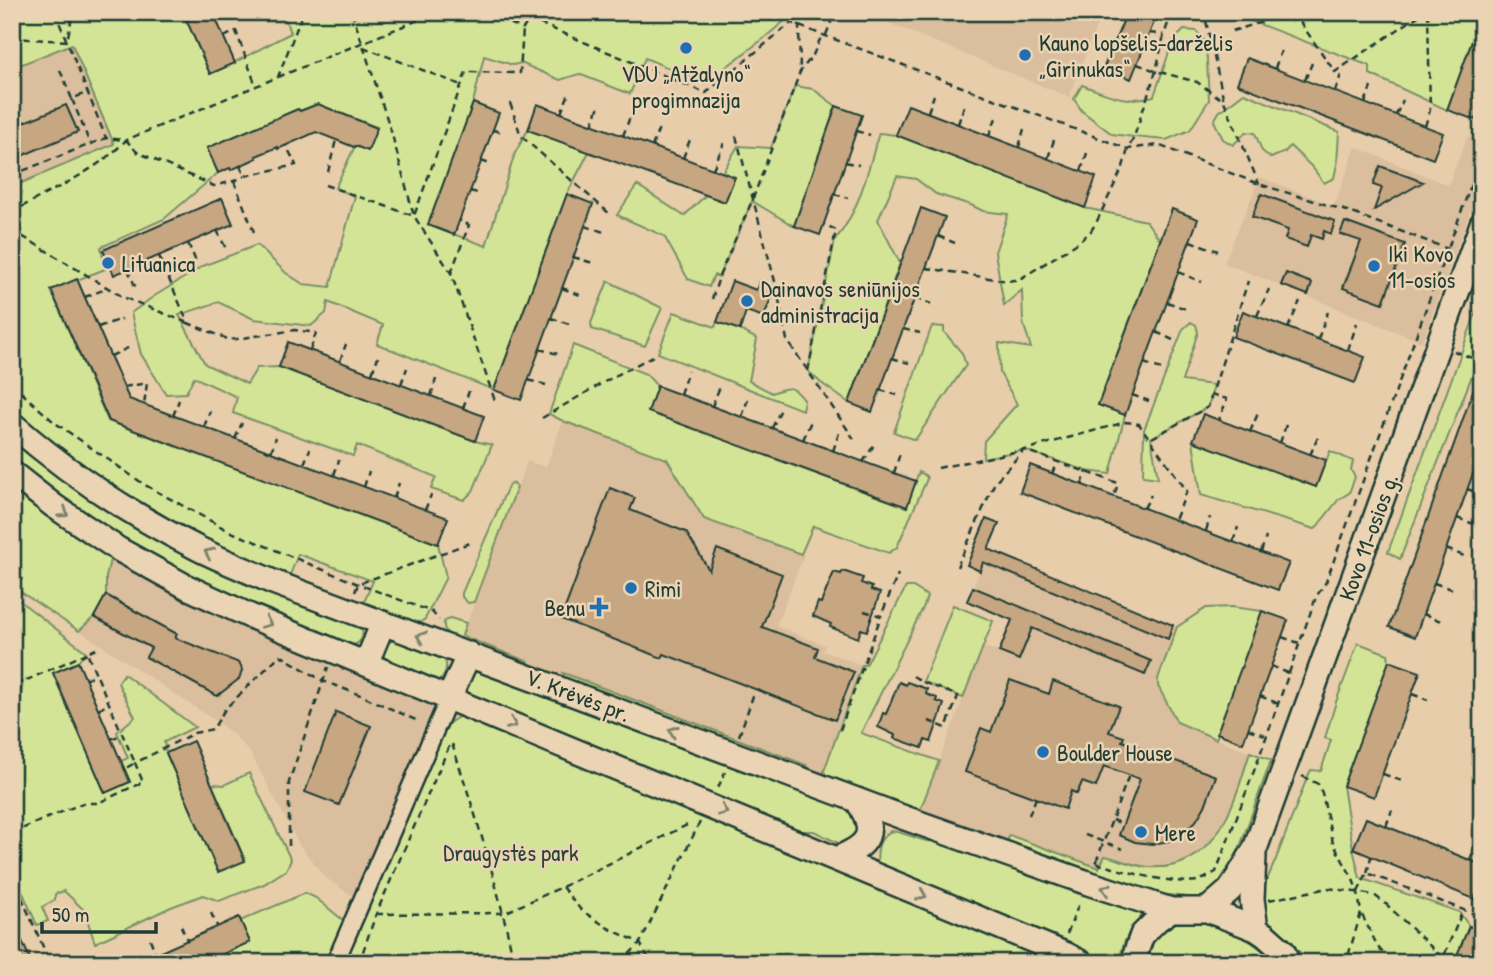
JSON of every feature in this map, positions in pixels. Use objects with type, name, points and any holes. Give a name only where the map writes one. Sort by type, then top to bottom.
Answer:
[{"type":"main road","name":"Kovo 11-osios g.","points":[[1207,910],[1230,890],[1255,849],[1482,224]]},
{"type":"main road","name":"V. Krėvės pr.","points":[[12,424],[76,474],[142,517],[199,549],[273,582],[905,818],[1088,883],[1171,910],[1207,910]]},
{"type":"main road","points":[[12,473],[118,550],[187,587],[250,616],[1082,963]]},
{"type":"main road","points":[[366,664],[383,623]]},
{"type":"main road","points":[[449,698],[469,654]]},
{"type":"main road","points":[[836,859],[863,845],[868,835],[866,814],[857,800]]},
{"type":"main road","points":[[878,876],[872,861],[877,839],[886,829],[905,818]]},
{"type":"main road","name":"Kovo 11-osios g.","points":[[1255,849],[1252,899],[1256,929]]},
{"type":"main road","points":[[1135,963],[1142,935],[1171,910]]},
{"type":"main road","points":[[1207,910],[1256,929],[1273,941],[1290,959]]},
{"type":"street","points":[[335,963],[449,698]]},
{"type":"path","points":[[55,12],[106,138]]},
{"type":"path","points":[[67,41],[73,12]]},
{"type":"path","points":[[278,77],[303,12]]},
{"type":"path","points":[[352,12],[391,131],[414,216],[451,273],[495,401]]},
{"type":"path","points":[[12,175],[106,138],[126,139],[423,18],[444,12]]},
{"type":"path","points":[[477,12],[492,15],[523,29]]},
{"type":"path","points":[[414,216],[466,72],[520,73],[523,29],[533,12]]},
{"type":"path","points":[[796,12],[799,25],[800,72]]},
{"type":"path","points":[[712,299],[800,72],[813,55],[835,12]]},
{"type":"path","points":[[926,268],[1007,281],[1020,279],[1091,232],[1134,138],[1172,12]]},
{"type":"path","points":[[1232,31],[1294,13],[1335,72],[1426,12]]},
{"type":"path","points":[[1425,126],[1430,110],[1426,12]]},
{"type":"path","points":[[529,19],[706,93],[791,23],[1128,149],[1158,145],[1259,184],[1347,211],[1448,248]]},
{"type":"path","points":[[1206,21],[1224,102],[1259,184]]},
{"type":"path","points":[[224,37],[236,31],[256,86]]},
{"type":"path","points":[[1150,33],[1164,35]]},
{"type":"path","points":[[12,38],[67,41]]},
{"type":"path","points":[[362,45],[461,85]]},
{"type":"path","points":[[1275,68],[1281,51]]},
{"type":"path","points":[[1305,80],[1312,63]]},
{"type":"path","points":[[1137,64],[1197,82],[1224,102]]},
{"type":"path","points":[[60,70],[90,144]]},
{"type":"path","points":[[1335,91],[1341,75]]},
{"type":"path","points":[[1365,103],[1371,87]]},
{"type":"path","points":[[72,99],[88,92]]},
{"type":"path","points":[[561,113],[570,92]]},
{"type":"path","points":[[928,112],[934,95]]},
{"type":"path","points":[[1396,115],[1403,100]]},
{"type":"path","points":[[510,103],[521,136],[611,215]]},
{"type":"path","points":[[592,125],[600,103]]},
{"type":"path","points":[[958,124],[964,106]]},
{"type":"path","points":[[623,136],[631,114]]},
{"type":"path","points":[[989,136],[996,118]]},
{"type":"path","points":[[652,147],[660,125]]},
{"type":"path","points":[[1019,147],[1024,129]]},
{"type":"path","points":[[493,130],[501,132]]},
{"type":"path","points":[[856,131],[870,135]]},
{"type":"path","points":[[736,136],[776,285],[787,340],[854,439]]},
{"type":"path","points":[[683,158],[691,137]]},
{"type":"path","points":[[126,139],[137,152],[214,186],[244,176],[296,165],[286,145]]},
{"type":"path","points":[[12,215],[18,209],[94,167],[114,153],[126,139]]},
{"type":"path","points":[[328,172],[336,140]]},
{"type":"path","points":[[1048,158],[1054,141]]},
{"type":"path","points":[[713,169],[724,143]]},
{"type":"path","points":[[1081,171],[1087,153]]},
{"type":"path","points":[[1129,775],[1096,863],[1133,874],[1186,882],[1201,880],[1216,872],[1316,597],[1326,582],[1482,155]]},
{"type":"path","points":[[481,161],[490,164]]},
{"type":"path","points":[[845,162],[859,165]]},
{"type":"path","points":[[240,166],[244,176]]},
{"type":"path","points":[[234,181],[254,232]]},
{"type":"path","points":[[325,184],[414,216]]},
{"type":"path","points":[[470,191],[481,194]]},
{"type":"path","points":[[834,194],[848,198]]},
{"type":"path","points":[[451,273],[469,225],[459,220]]},
{"type":"path","points":[[808,371],[836,230],[824,224]]},
{"type":"path","points":[[585,226],[604,232]]},
{"type":"path","points":[[12,230],[123,297],[230,340],[295,330],[316,333],[310,350]]},
{"type":"path","points":[[217,230],[227,251]]},
{"type":"path","points":[[937,236],[955,243]]},
{"type":"path","points":[[1190,241],[1218,251]]},
{"type":"path","points":[[188,243],[197,264]]},
{"type":"path","points":[[159,256],[188,323]]},
{"type":"path","points":[[573,257],[593,263]]},
{"type":"path","points":[[128,269],[137,291]]},
{"type":"path","points":[[1178,272],[1202,282]]},
{"type":"path","points":[[1151,438],[1208,407],[1248,281]]},
{"type":"path","points":[[85,297],[108,288]]},
{"type":"path","points":[[562,288],[580,295]]},
{"type":"path","points":[[1257,316],[1269,289]]},
{"type":"path","points":[[915,298],[931,304]]},
{"type":"path","points":[[1288,328],[1300,301]]},
{"type":"path","points":[[1167,302],[1186,309]]},
{"type":"path","points":[[1318,340],[1328,312]]},
{"type":"path","points":[[551,318],[569,324]]},
{"type":"path","points":[[98,327],[122,320]]},
{"type":"path","points":[[1348,350],[1357,323]]},
{"type":"path","points":[[903,329],[920,333]]},
{"type":"path","points":[[1156,332],[1173,340]]},
{"type":"path","points":[[340,361],[346,344]]},
{"type":"path","points":[[1438,344],[1482,362]]},
{"type":"path","points":[[111,356],[132,346]]},
{"type":"path","points":[[540,349],[558,354]]},
{"type":"path","points":[[372,373],[377,356]]},
{"type":"path","points":[[542,418],[653,356]]},
{"type":"path","points":[[892,358],[909,363]]},
{"type":"path","points":[[1144,363],[1161,369]]},
{"type":"path","points":[[401,384],[407,368]]},
{"type":"path","points":[[680,394],[688,371]]},
{"type":"path","points":[[431,396],[436,379]]},
{"type":"path","points":[[528,380],[546,385]]},
{"type":"path","points":[[124,387],[147,383],[144,405]]},
{"type":"path","points":[[12,384],[54,422],[145,485],[229,531],[432,612],[439,620]]},
{"type":"path","points":[[712,406],[721,384]]},
{"type":"path","points":[[880,390],[897,395]]},
{"type":"path","points":[[463,408],[469,391]]},
{"type":"path","points":[[1211,394],[1227,399],[1219,420]]},
{"type":"path","points":[[1132,395],[1149,401]]},
{"type":"path","points":[[742,417],[749,396]]},
{"type":"path","points":[[173,415],[179,400]]},
{"type":"path","points":[[772,428],[781,409]]},
{"type":"path","points":[[204,427],[210,411]]},
{"type":"path","points":[[1250,432],[1259,411]]},
{"type":"path","points":[[803,440],[811,421]]},
{"type":"path","points":[[938,468],[1024,450],[1126,422],[1139,424],[1187,491],[1175,520]]},
{"type":"path","points":[[1280,443],[1287,422]]},
{"type":"path","points":[[236,439],[242,423]]},
{"type":"path","points":[[833,451],[839,433]]},
{"type":"path","points":[[1310,455],[1319,435]]},
{"type":"path","points":[[271,452],[276,437]]},
{"type":"path","points":[[863,462],[874,445]]},
{"type":"path","points":[[304,464],[310,449]]},
{"type":"path","points":[[1024,450],[1118,483],[1114,497]]},
{"type":"path","points":[[957,567],[995,482],[1024,450]]},
{"type":"path","points":[[894,473],[900,453]]},
{"type":"path","points":[[334,475],[339,460]]},
{"type":"path","points":[[1052,474],[1057,461]]},
{"type":"path","points":[[364,487],[369,471]]},
{"type":"path","points":[[1082,485],[1087,471]]},
{"type":"path","points":[[394,498],[399,483]]},
{"type":"path","points":[[1467,489],[1482,494]]},
{"type":"path","points":[[425,510],[431,495]]},
{"type":"path","points":[[1144,508],[1151,495]]},
{"type":"path","points":[[1206,531],[1210,517]]},
{"type":"path","points":[[1457,518],[1475,524]]},
{"type":"path","points":[[1233,542],[1238,527]]},
{"type":"path","points":[[1261,552],[1266,537]]},
{"type":"path","points":[[358,584],[471,542]]},
{"type":"path","points":[[1446,550],[1464,556]]},
{"type":"path","points":[[840,730],[898,574]]},
{"type":"path","points":[[1434,583],[1452,589]]},
{"type":"path","points":[[864,611],[881,616]]},
{"type":"path","points":[[1423,614],[1441,621]]},
{"type":"path","points":[[1282,637],[1299,643]]},
{"type":"path","points":[[12,706],[19,704],[18,684],[96,649]]},
{"type":"path","points":[[12,833],[83,803],[98,803],[143,782],[87,653]]},
{"type":"path","points":[[124,769],[194,733],[213,729],[225,709],[280,655],[323,681],[420,722]]},
{"type":"path","points":[[1271,666],[1289,673]]},
{"type":"path","points":[[85,679],[96,674]]},
{"type":"path","points":[[913,676],[958,696],[946,727],[929,721]]},
{"type":"path","points":[[289,846],[289,782],[323,681]]},
{"type":"path","points":[[1412,694],[1428,700]]},
{"type":"path","points":[[1260,696],[1278,703]]},
{"type":"path","points":[[99,709],[109,704]]},
{"type":"path","points":[[1248,729],[1266,736]]},
{"type":"path","points":[[111,739],[122,734]]},
{"type":"path","points":[[359,963],[376,914],[451,742],[484,841],[504,913],[513,963]]},
{"type":"path","points":[[1284,769],[1318,785],[1334,843],[1358,892],[1361,913],[1378,947],[1391,963]]},
{"type":"path","points":[[1382,774],[1402,781]]},
{"type":"path","points":[[1029,816],[1036,798]]},
{"type":"path","points":[[1386,826],[1392,810]]},
{"type":"path","points":[[1112,820],[1123,824]]},
{"type":"path","points":[[376,914],[504,913],[691,823]]},
{"type":"path","points":[[621,963],[640,943],[698,826]]},
{"type":"path","points":[[1085,835],[1123,849]]},
{"type":"path","points":[[1470,860],[1476,844]]},
{"type":"path","points":[[1358,892],[1371,857]]},
{"type":"path","points":[[1367,873],[1482,917]]},
{"type":"path","points":[[12,875],[50,963]]},
{"type":"path","points":[[1059,952],[1088,883]]},
{"type":"path","points":[[562,887],[581,910],[608,928],[640,943],[651,963]]},
{"type":"path","points":[[1266,900],[1328,888],[1374,895],[1450,963]]},
{"type":"path","points":[[1437,963],[1443,958],[1463,910]]},
{"type":"path","points":[[211,913],[217,926]]},
{"type":"path","points":[[1346,963],[1361,913]]},
{"type":"path","points":[[181,926],[187,940]]},
{"type":"path","points":[[150,939],[156,954]]},
{"type":"path","points":[[121,952],[125,963]]},
{"type":"shaded area","name":"Kauno lopšelis-darželis „Girinukas“","points":[[862,12],[1102,12],[1069,97]]},
{"type":"shaded area","points":[[72,43],[114,144],[12,187],[12,68]]},
{"type":"shaded area","points":[[1468,136],[1482,141],[1482,179],[1422,342],[1224,263],[1260,177],[1334,206],[1356,147],[1448,185]]},
{"type":"shaded area","points":[[563,421],[667,460],[704,519],[804,555],[776,626],[825,645],[823,651],[862,665],[824,771],[826,777],[460,642],[527,461],[546,467]]},
{"type":"shaded area","points":[[17,491],[370,681],[400,694],[430,700],[434,714],[354,897],[326,878],[300,846],[251,754],[233,734],[15,588],[22,579],[12,570],[12,492]]},
{"type":"shaded area","points":[[986,519],[999,524],[989,549],[1177,627],[1158,679],[1158,686],[1177,722],[1271,760],[1241,844],[1197,898],[1160,894],[919,813],[983,647],[999,651],[1012,620],[967,601],[980,571],[967,565]]},
{"type":"green space","points":[[12,12],[183,12],[210,74],[291,33],[282,12],[750,12],[765,18],[767,12],[790,12],[791,18],[705,83],[645,58],[630,94],[579,74],[560,80],[521,63],[513,65],[484,56],[473,103],[428,225],[486,246],[515,153],[528,130],[589,152],[567,194],[494,390],[377,344],[383,325],[328,302],[326,313],[311,326],[254,319],[218,302],[179,315],[205,364],[247,384],[257,368],[279,367],[492,445],[473,491],[464,500],[431,489],[436,477],[357,445],[353,456],[233,413],[237,397],[194,377],[186,393],[166,394],[141,354],[131,313],[203,266],[257,245],[286,273],[303,284],[330,287],[355,196],[335,188],[355,146],[377,127],[317,104],[300,111],[298,109],[208,148],[218,173],[164,219],[101,247],[105,269],[51,290],[108,421],[438,544],[446,577],[425,619],[414,626],[362,607],[373,581],[298,554],[289,578],[224,551],[94,474],[12,410],[12,187],[114,144],[72,44],[12,68]]},
{"type":"green space","points":[[1227,12],[1482,12],[1482,16],[1447,110],[1370,74],[1370,66]]},
{"type":"green space","points":[[1184,30],[1196,31],[1206,43],[1209,100],[1190,130],[1166,140],[1112,134],[1082,111],[1074,99],[1082,85],[1125,99],[1154,96],[1173,41]]},
{"type":"green space","points":[[795,86],[813,89],[836,106],[794,226],[752,201],[719,277],[714,275],[709,287],[688,279],[664,236],[617,215],[637,185],[684,216],[706,195],[725,202],[734,178],[722,173],[738,146],[771,148]]},
{"type":"green space","points":[[1244,93],[1339,132],[1334,178],[1324,183],[1290,146],[1285,152],[1271,158],[1262,151],[1255,133],[1246,132],[1233,145],[1223,139],[1214,121],[1219,112]]},
{"type":"green space","points":[[879,133],[896,135],[1085,208],[1146,221],[1160,240],[1098,405],[1125,415],[1110,474],[1087,471],[1024,450],[983,458],[984,441],[1017,404],[1000,373],[999,343],[1031,348],[1023,322],[1022,290],[1004,305],[995,252],[1008,214],[983,211],[936,194],[916,179],[897,176],[878,220],[900,263],[849,403],[808,371],[835,240],[844,229],[857,203]]},
{"type":"green space","points":[[608,281],[662,308],[645,346],[592,329],[591,323]]},
{"type":"green space","points":[[1481,299],[1482,350],[1400,559],[1388,552]]},
{"type":"green space","points":[[674,312],[715,327],[717,322],[757,339],[749,381],[772,393],[786,388],[793,389],[804,400],[802,410],[658,353]]},
{"type":"green space","points":[[1191,322],[1196,325],[1198,332],[1182,381],[1214,385],[1208,407],[1151,438],[1158,478],[1143,476],[1144,430],[1183,329]]},
{"type":"green space","points":[[932,326],[944,327],[944,332],[962,353],[966,365],[915,440],[894,432]]},
{"type":"green space","points":[[573,345],[646,374],[657,386],[649,412],[906,507],[919,472],[926,476],[897,547],[889,553],[813,526],[801,554],[704,519],[667,459],[549,414]]},
{"type":"green space","points":[[12,434],[44,460],[361,626],[361,640],[348,645],[201,584],[148,556],[43,487],[12,459]]},
{"type":"green space","points":[[1193,441],[1316,487],[1330,451],[1353,461],[1351,470],[1355,477],[1349,493],[1339,499],[1315,529],[1201,495]]},
{"type":"green space","points":[[513,483],[517,487],[474,602],[468,603],[462,593],[509,484]]},
{"type":"green space","points":[[17,491],[111,555],[106,577],[106,595],[94,617],[79,631],[15,588],[22,579],[12,570],[12,492]]},
{"type":"green space","points":[[906,587],[913,587],[927,596],[924,606],[861,733],[939,761],[919,813],[826,777],[824,771],[862,665],[866,665]]},
{"type":"green space","points":[[12,595],[86,652],[78,662],[53,673],[105,793],[130,782],[121,761],[128,758],[117,732],[135,717],[118,683],[124,674],[195,727],[164,742],[166,753],[218,872],[245,860],[212,784],[224,785],[249,773],[291,860],[286,870],[264,884],[219,901],[203,895],[171,907],[95,943],[84,910],[64,891],[55,894],[55,900],[42,907],[48,921],[37,925],[12,868],[12,782],[15,780],[12,774],[12,710],[19,707],[23,682],[19,683],[12,666],[12,625],[17,622],[12,611]]},
{"type":"green space","points":[[953,605],[993,621],[963,698],[923,682]]},
{"type":"green space","points":[[1232,607],[1262,611],[1216,739],[1177,722],[1158,686],[1158,679],[1177,627],[1206,608]]},
{"type":"green space","points":[[450,618],[466,623],[462,636],[529,662],[528,667],[452,639],[444,625]]},
{"type":"green space","points":[[399,639],[442,654],[446,666],[442,679],[433,682],[384,659],[387,645]]},
{"type":"green space","points":[[1358,643],[1388,654],[1389,661],[1343,786],[1360,878],[1459,912],[1469,926],[1462,963],[1313,963],[1268,926],[1257,903],[1307,778],[1311,770],[1321,771],[1331,740],[1325,738]]},
{"type":"green space","points":[[478,670],[856,808],[864,832],[844,846],[814,831],[793,831],[471,696],[466,689],[471,676]]},
{"type":"green space","points":[[563,673],[806,765],[801,768],[565,681]]},
{"type":"green space","name":"Draugystės park","points":[[466,715],[1062,963],[343,963],[446,725]]},
{"type":"green space","points":[[1250,752],[1271,760],[1225,882],[1213,893],[1197,898],[1160,894],[1096,877],[1010,847],[1009,835],[1099,868],[1105,856],[1148,867],[1171,866],[1190,859],[1206,847],[1229,813]]},
{"type":"green space","points":[[891,831],[921,840],[939,840],[1147,911],[1125,941],[1120,963],[1103,963],[878,866],[879,846],[883,837]]},
{"type":"green space","points":[[305,893],[316,898],[344,921],[327,963],[203,963],[240,921]]},
{"type":"green space","points":[[1186,921],[1200,921],[1250,942],[1273,963],[1145,963],[1148,949],[1162,931]]},
{"type":"building","points":[[183,12],[213,12],[235,63],[210,74]]},
{"type":"building","points":[[1127,12],[1158,12],[1131,79],[1104,67]]},
{"type":"building","points":[[1480,19],[1482,104],[1476,120],[1447,110]]},
{"type":"building","points":[[1247,58],[1443,133],[1433,159],[1237,84]]},
{"type":"building","points":[[473,103],[499,113],[454,235],[428,225]]},
{"type":"building","points":[[318,104],[377,128],[368,151],[316,132],[256,156],[257,158],[231,170],[230,168],[218,173],[207,148],[298,109],[300,111]]},
{"type":"building","points":[[537,104],[735,177],[725,202],[528,130]]},
{"type":"building","points":[[66,105],[78,132],[12,160],[12,127]]},
{"type":"building","points":[[908,105],[1096,177],[1085,208],[896,135]]},
{"type":"building","points":[[836,106],[862,115],[820,235],[794,226]]},
{"type":"building","points":[[1380,166],[1423,182],[1374,210],[1382,188],[1373,185]]},
{"type":"building","points":[[567,194],[593,204],[521,400],[494,390]]},
{"type":"building","points":[[1261,194],[1335,221],[1331,234],[1324,231],[1322,239],[1311,235],[1307,247],[1285,239],[1288,230],[1252,217]]},
{"type":"building","points":[[222,198],[233,224],[114,275],[103,250]]},
{"type":"building","points":[[921,208],[945,217],[872,412],[849,403]]},
{"type":"building","points":[[1172,209],[1198,219],[1125,415],[1098,405]]},
{"type":"building","name":"Iki Kovo 11-osios","points":[[1345,222],[1405,244],[1383,303],[1343,288],[1361,241],[1340,234]]},
{"type":"building","points":[[1286,273],[1312,283],[1308,295],[1281,285]]},
{"type":"building","points":[[77,279],[129,399],[448,518],[438,544],[109,421],[51,290]]},
{"type":"building","name":"Dainavos seniūnijos administracija","points":[[732,281],[756,290],[760,281],[775,287],[764,317],[746,311],[740,330],[717,322]]},
{"type":"building","points":[[1243,311],[1365,357],[1355,383],[1233,337]]},
{"type":"building","points":[[288,342],[484,416],[475,441],[279,367]]},
{"type":"building","points":[[1480,371],[1482,448],[1415,637],[1389,627]]},
{"type":"building","points":[[657,386],[916,481],[907,507],[648,412]]},
{"type":"building","points":[[1203,414],[1326,460],[1316,487],[1193,441]]},
{"type":"building","points":[[1030,465],[1289,563],[1278,590],[1020,492]]},
{"type":"building","points":[[610,488],[635,498],[630,510],[686,532],[709,570],[717,549],[782,574],[762,627],[818,648],[815,657],[854,672],[835,720],[664,654],[662,658],[561,619]]},
{"type":"building","points":[[986,519],[999,524],[988,549],[1173,625],[1168,639],[983,562],[980,571],[967,565]]},
{"type":"building","points":[[843,571],[863,578],[861,583],[880,593],[867,631],[861,629],[858,638],[830,627],[831,624],[813,616],[834,572],[841,574]]},
{"type":"building","points":[[973,587],[1151,661],[1145,675],[1032,628],[1019,660],[999,652],[1012,620],[967,601]]},
{"type":"building","points":[[106,595],[177,634],[175,638],[237,662],[242,671],[239,679],[217,696],[146,657],[151,648],[94,617]]},
{"type":"building","points":[[1262,611],[1288,620],[1243,743],[1217,733]]},
{"type":"building","points":[[1389,661],[1420,672],[1374,797],[1343,786]]},
{"type":"building","points":[[78,662],[130,782],[105,793],[53,673]]},
{"type":"building","points":[[1010,680],[1049,694],[1053,681],[1119,706],[1109,732],[1124,737],[1122,741],[1216,776],[1205,806],[1196,821],[1184,833],[1169,841],[1152,844],[1135,842],[1119,835],[1140,779],[1104,766],[1096,787],[1082,782],[1077,794],[1071,791],[1065,809],[965,772],[981,728],[991,732]]},
{"type":"building","points":[[899,682],[927,689],[926,694],[944,704],[931,742],[925,740],[922,748],[894,738],[895,735],[878,727]]},
{"type":"building","points":[[336,712],[371,726],[339,805],[305,792]]},
{"type":"building","points":[[193,741],[245,861],[218,872],[166,753]]},
{"type":"building","points":[[1366,818],[1482,865],[1482,881],[1474,899],[1353,849]]},
{"type":"building","points":[[239,917],[250,942],[203,963],[136,963]]},
{"type":"building","points":[[12,919],[32,963],[12,963]]},
{"type":"building","points":[[1469,926],[1482,932],[1482,963],[1462,963],[1455,960]]},
{"type":"place","name":"VDU „Atžalyno“ progimnazija","points":[[686,48]]},
{"type":"place","name":"Kauno lopšelis-darželis „Girinukas“","points":[[1025,55]]},
{"type":"place","name":"Lituanica","points":[[108,263]]},
{"type":"place","name":"Iki Kovo 11-osios","points":[[1374,266]]},
{"type":"place","name":"Dainavos seniūnijos administracija","points":[[747,301]]},
{"type":"place","name":"Rimi","points":[[631,588]]},
{"type":"place","name":"Benu","points":[[599,607]]},
{"type":"place","name":"Boulder House","points":[[1043,752]]},
{"type":"place","name":"Mere","points":[[1141,832]]}]
